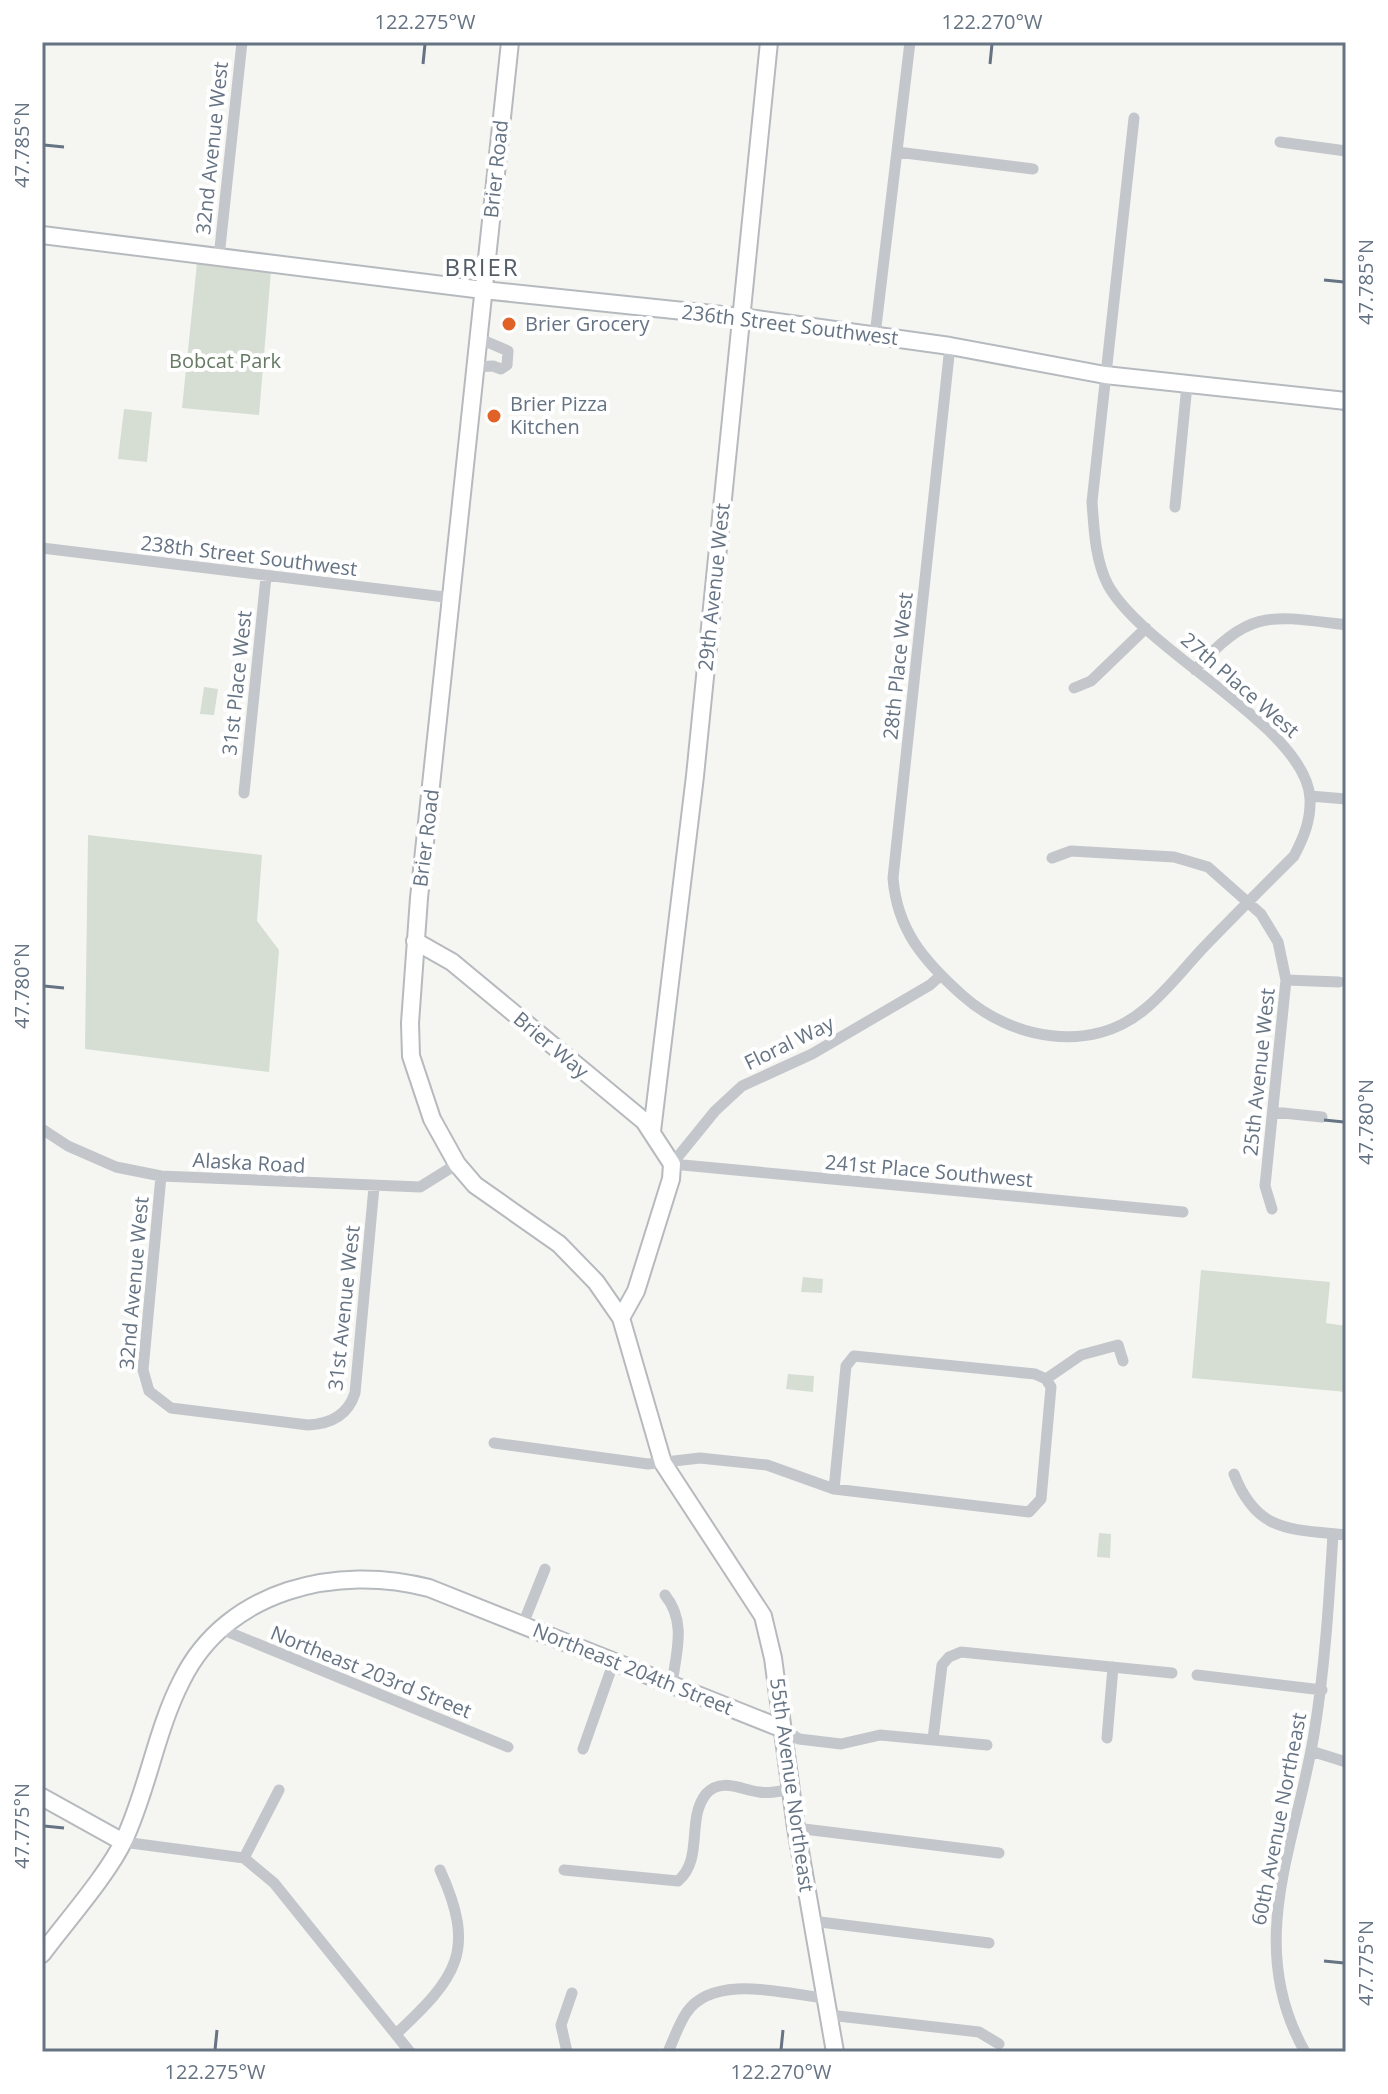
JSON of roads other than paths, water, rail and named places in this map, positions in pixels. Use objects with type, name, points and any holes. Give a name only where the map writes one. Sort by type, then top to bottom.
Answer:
[{"type":"street","name":"32nd Avenue West","points":[[219,257],[242,42]]},
{"type":"street","name":"Brier Road","points":[[510,42],[415,941],[411,1056],[432,1119],[457,1164],[489,1197],[559,1244],[596,1282],[621,1318],[663,1463],[708,1534]]},
{"type":"street","name":"29th Avenue West","points":[[652,1131],[695,776],[769,42]]},
{"type":"street","points":[[875,335],[910,42]]},
{"type":"street","name":"27th Place West","points":[[1134,118],[1092,502],[1094,539],[1108,585],[1146,628],[1290,751],[1310,796]]},
{"type":"street","points":[[1280,142],[1346,151]]},
{"type":"street","points":[[897,152],[1033,169]]},
{"type":"street","name":"236th Street Southwest","points":[[42,235],[483,290],[741,317],[950,346],[1105,375],[1346,401]]},
{"type":"street","points":[[475,367],[501,369],[507,365],[508,351],[478,338]]},
{"type":"street","name":"28th Place West","points":[[940,976],[911,942],[895,905],[893,878],[950,346]]},
{"type":"street","points":[[1175,507],[1187,385]]},
{"type":"street","name":"238th Street Southwest","points":[[42,548],[453,598]]},
{"type":"street","name":"31st Place West","points":[[244,793],[266,577]]},
{"type":"street","points":[[1195,670],[1220,642],[1247,623],[1274,617],[1346,625]]},
{"type":"street","points":[[1074,688],[1091,681],[1146,628]]},
{"type":"street","points":[[940,976],[967,1000],[1006,1026],[1067,1037],[1105,1032],[1144,1010],[1294,856],[1308,829],[1310,796],[1346,799]]},
{"type":"street","name":"25th Avenue West","points":[[1052,858],[1071,851],[1174,857],[1208,867],[1248,901],[1278,942],[1286,980],[1265,1186],[1272,1209]]},
{"type":"street","name":"Brier Way","points":[[415,941],[452,962],[652,1131],[672,1164]]},
{"type":"street","name":"Floral Way","points":[[672,1164],[715,1111],[742,1086],[822,1049],[940,976]]},
{"type":"street","points":[[1286,980],[1339,982]]},
{"type":"street","points":[[1273,1112],[1322,1117]]},
{"type":"street","name":"Alaska Road","points":[[42,1129],[68,1146],[116,1167],[161,1176],[420,1187],[457,1164]]},
{"type":"street","points":[[621,1318],[636,1291],[671,1179],[672,1164]]},
{"type":"street","name":"241st Place Southwest","points":[[672,1164],[1183,1212]]},
{"type":"street","name":"32nd Avenue West","points":[[161,1176],[143,1370],[149,1391],[171,1408],[308,1425],[329,1422]]},
{"type":"street","name":"31st Avenue West","points":[[329,1422],[344,1412],[355,1393],[374,1187]]},
{"type":"street","points":[[1046,1379],[1081,1355],[1118,1345],[1123,1361]]},
{"type":"street","points":[[494,1443],[637,1463],[700,1458],[767,1465],[834,1489],[1029,1512],[1041,1499],[1051,1387],[1046,1379],[1035,1374],[854,1356],[846,1366],[834,1489]]},
{"type":"street","points":[[1234,1474],[1245,1501],[1271,1523],[1346,1535]]},
{"type":"street","name":"55th Avenue Northeast","points":[[708,1534],[753,1596],[763,1616],[773,1658],[796,1828],[835,2052]]},
{"type":"street","name":"60th Avenue Northeast","points":[[1305,2052],[1282,2004],[1273,1933],[1322,1690],[1333,1534]]},
{"type":"street","points":[[523,1624],[545,1569]]},
{"type":"street","name":"Northeast 204th Street","points":[[42,1954],[123,1842],[181,1680],[201,1648],[245,1611],[284,1591],[320,1581],[376,1577],[429,1588],[783,1729],[799,1739],[841,1744],[880,1735],[987,1745]]},
{"type":"street","points":[[665,1595],[676,1608],[680,1626],[672,1684]]},
{"type":"street","name":"Northeast 203rd Street","points":[[221,1629],[508,1747]]},
{"type":"street","points":[[933,1739],[942,1665],[949,1657],[961,1652],[1172,1673]]},
{"type":"street","points":[[583,1749],[614,1661]]},
{"type":"street","points":[[1107,1738],[1113,1667]]},
{"type":"street","points":[[1197,1675],[1322,1690]]},
{"type":"street","points":[[1311,1751],[1346,1762]]},
{"type":"street","points":[[564,1870],[678,1881],[686,1874],[694,1857],[694,1834],[703,1798],[721,1786],[737,1785],[757,1792],[790,1789]]},
{"type":"street","points":[[244,1858],[279,1790]]},
{"type":"street","points":[[42,1797],[123,1842],[244,1858],[274,1883],[410,2052]]},
{"type":"street","points":[[796,1828],[999,1853]]},
{"type":"street","points":[[396,2034],[439,1994],[457,1950],[459,1929],[456,1904],[440,1870]]},
{"type":"street","points":[[812,1921],[989,1943]]},
{"type":"street","points":[[668,2052],[687,2011],[700,1999],[717,1992],[737,1989],[825,1998]]},
{"type":"street","points":[[567,2052],[561,2025],[572,1993]]},
{"type":"street","points":[[829,2015],[979,2032],[999,2044]]},
{"type":"place","name":"Brier Grocery","points":[[509,324]]},
{"type":"place","name":"Brier Pizza Kitchen","points":[[494,416]]},
{"type":"district","name":"BRIER","points":[[482,268]]},
{"type":"park label","name":"Bobcat Park","points":[[225,361]]}]
